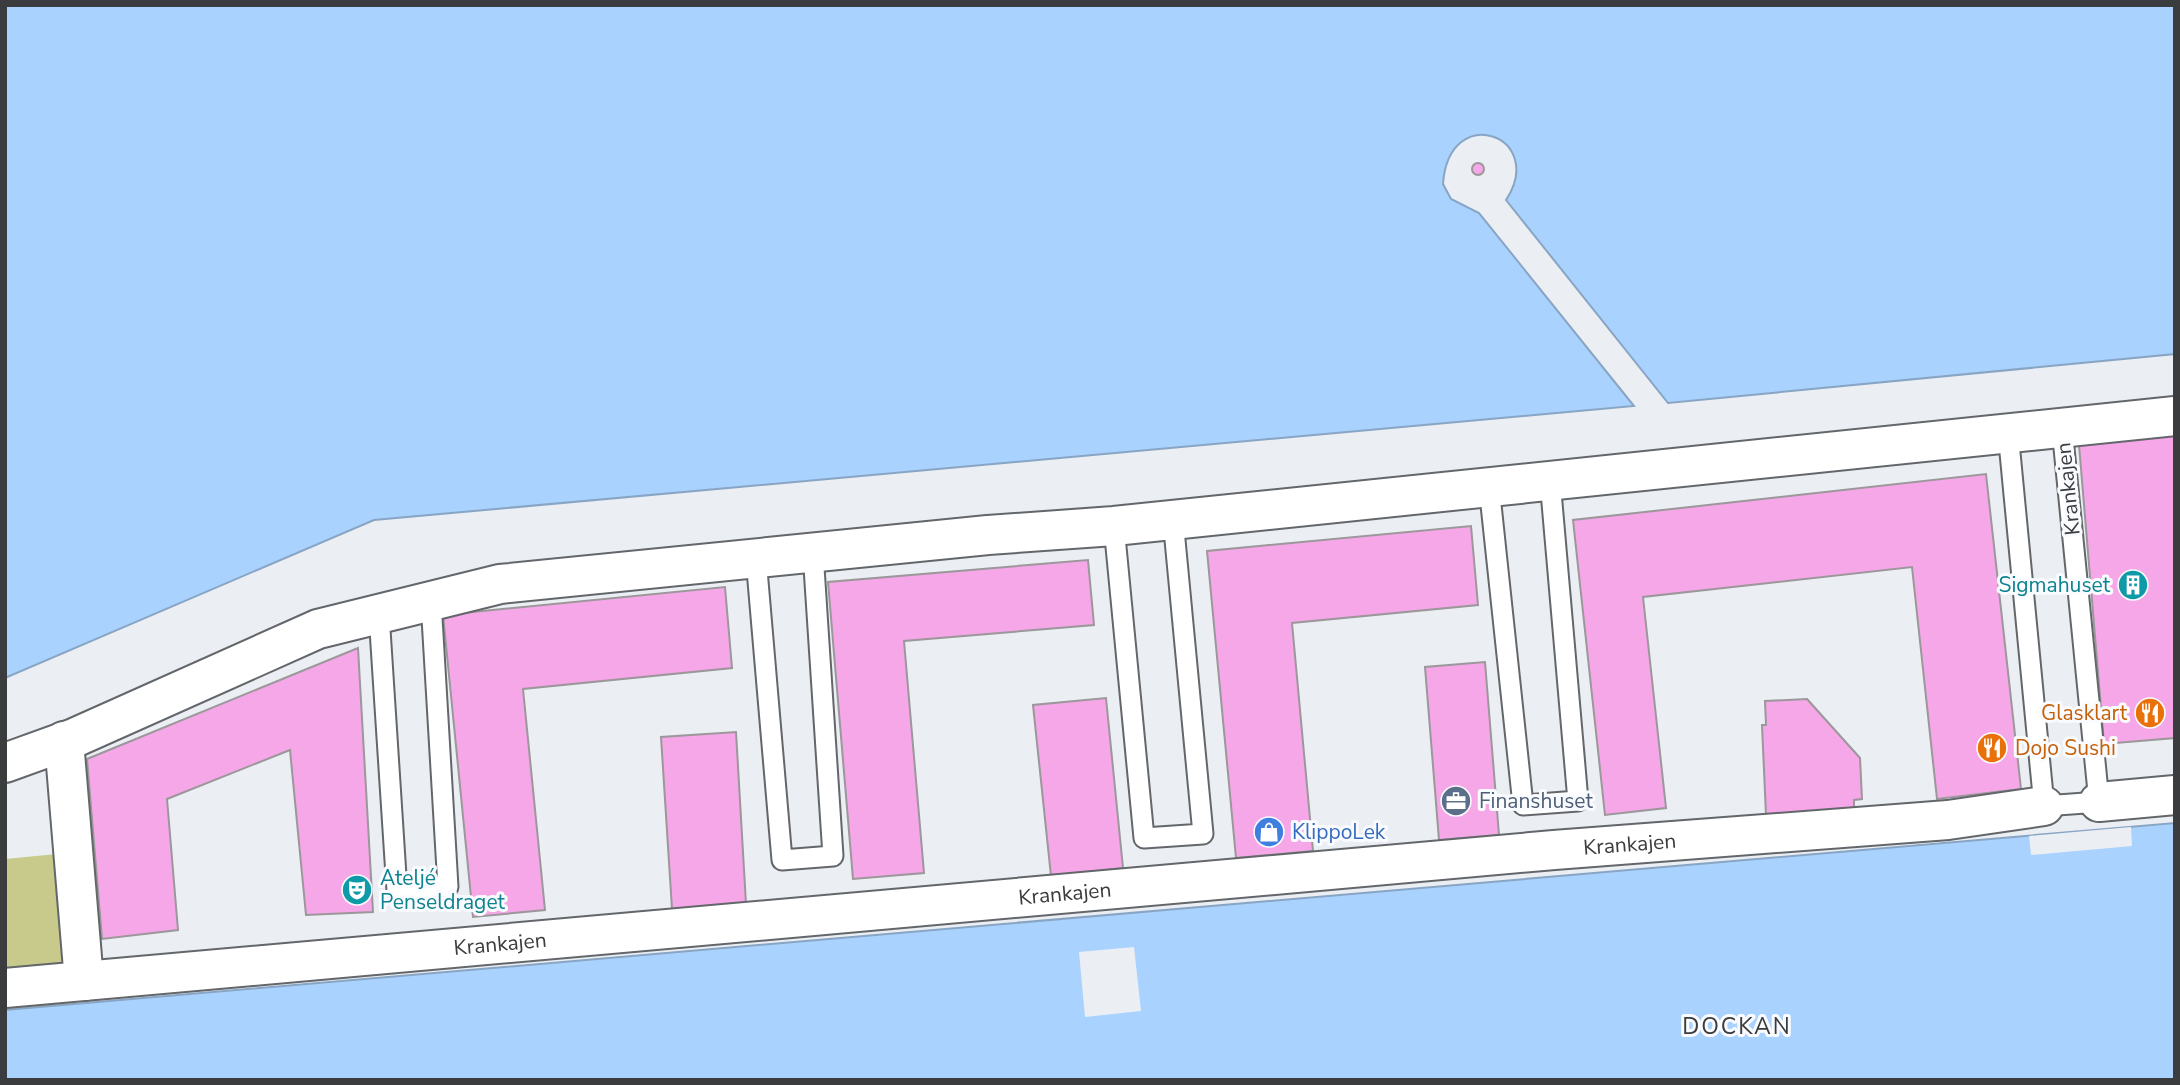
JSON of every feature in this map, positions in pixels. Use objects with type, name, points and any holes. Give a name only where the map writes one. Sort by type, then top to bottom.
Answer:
[{"type":"street","name":"Krankajen","points":[[5,763],[64,741],[318,628],[500,584],[813,552],[1114,526],[2175,416]]},
{"type":"street","points":[[64,741],[84,981]]},
{"type":"street","name":"Krankajen","points":[[2098,802],[2175,795]]},
{"type":"street","name":"Krankajen","points":[[5,988],[1553,850],[1948,820],[2044,806]]},
{"type":"lane","name":"Krankajen","points":[[2044,806],[2098,802],[2063,428]]},
{"type":"lane","points":[[2008,432],[2044,806]]},
{"type":"lane","points":[[1489,486],[1523,805],[1578,801],[1550,480]]},
{"type":"lane","points":[[1114,526],[1144,838],[1203,834],[1173,519]]},
{"type":"lane","points":[[756,558],[782,860],[833,856],[813,552]]},
{"type":"lane","points":[[379,614],[397,891],[449,887],[431,601]]},
{"type":"green space","points":[[57,854],[70,1004],[5,1010],[5,859]]},
{"type":"water","points":[[5,5],[2175,5],[2175,354],[1668,403],[1506,200],[1516,177],[1515,159],[1506,145],[1492,136],[1477,135],[1461,142],[1449,158],[1443,184],[1451,199],[1479,213],[1634,406],[374,520],[5,678]]},
{"type":"water","points":[[2175,823],[2175,1080],[5,1080],[5,1010]]},
{"type":"pier","points":[[2131,827],[2132,846],[2031,855],[2029,836]]},
{"type":"pier","points":[[1134,947],[1141,1011],[1085,1017],[1079,952]]},
{"type":"building","points":[[1478,163],[1484,169],[1478,175],[1472,169]]},
{"type":"building","name":"Sigmahuset","points":[[2175,424],[2175,738],[2104,744],[2078,433]]},
{"type":"building","points":[[1986,474],[2021,789],[1937,799],[1912,567],[1643,597],[1666,808],[1605,815],[1573,520]]},
{"type":"building","points":[[1471,526],[1478,605],[1292,623],[1313,851],[1236,858],[1207,551]]},
{"type":"building","points":[[1088,560],[1094,625],[904,641],[924,873],[853,879],[828,582]]},
{"type":"building","points":[[725,587],[732,668],[523,689],[545,910],[473,917],[443,615]]},
{"type":"building","points":[[358,648],[373,912],[306,915],[290,750],[167,799],[178,930],[102,939],[87,759]]},
{"type":"building","points":[[1485,662],[1499,835],[1439,840],[1425,667]]},
{"type":"building","points":[[1106,698],[1123,868],[1051,876],[1033,705]]},
{"type":"building","points":[[1807,699],[1860,758],[1862,799],[1854,800],[1854,811],[1766,815],[1762,725],[1766,725],[1765,701]]},
{"type":"building","points":[[736,732],[746,904],[672,909],[661,737]]},
{"type":"place","name":"Sigmahuset","points":[[2133,585]]},
{"type":"place","name":"Glasklart","points":[[2150,713]]},
{"type":"place","name":"Dojo Sushi","points":[[1992,748]]},
{"type":"place","name":"Finanshuset","points":[[1456,801]]},
{"type":"place","name":"KlippoLek","points":[[1269,832]]},
{"type":"place","name":"Ateljé Penseldraget","points":[[357,890]]},
{"type":"district","name":"DOCKAN","points":[[1737,1026]]}]
